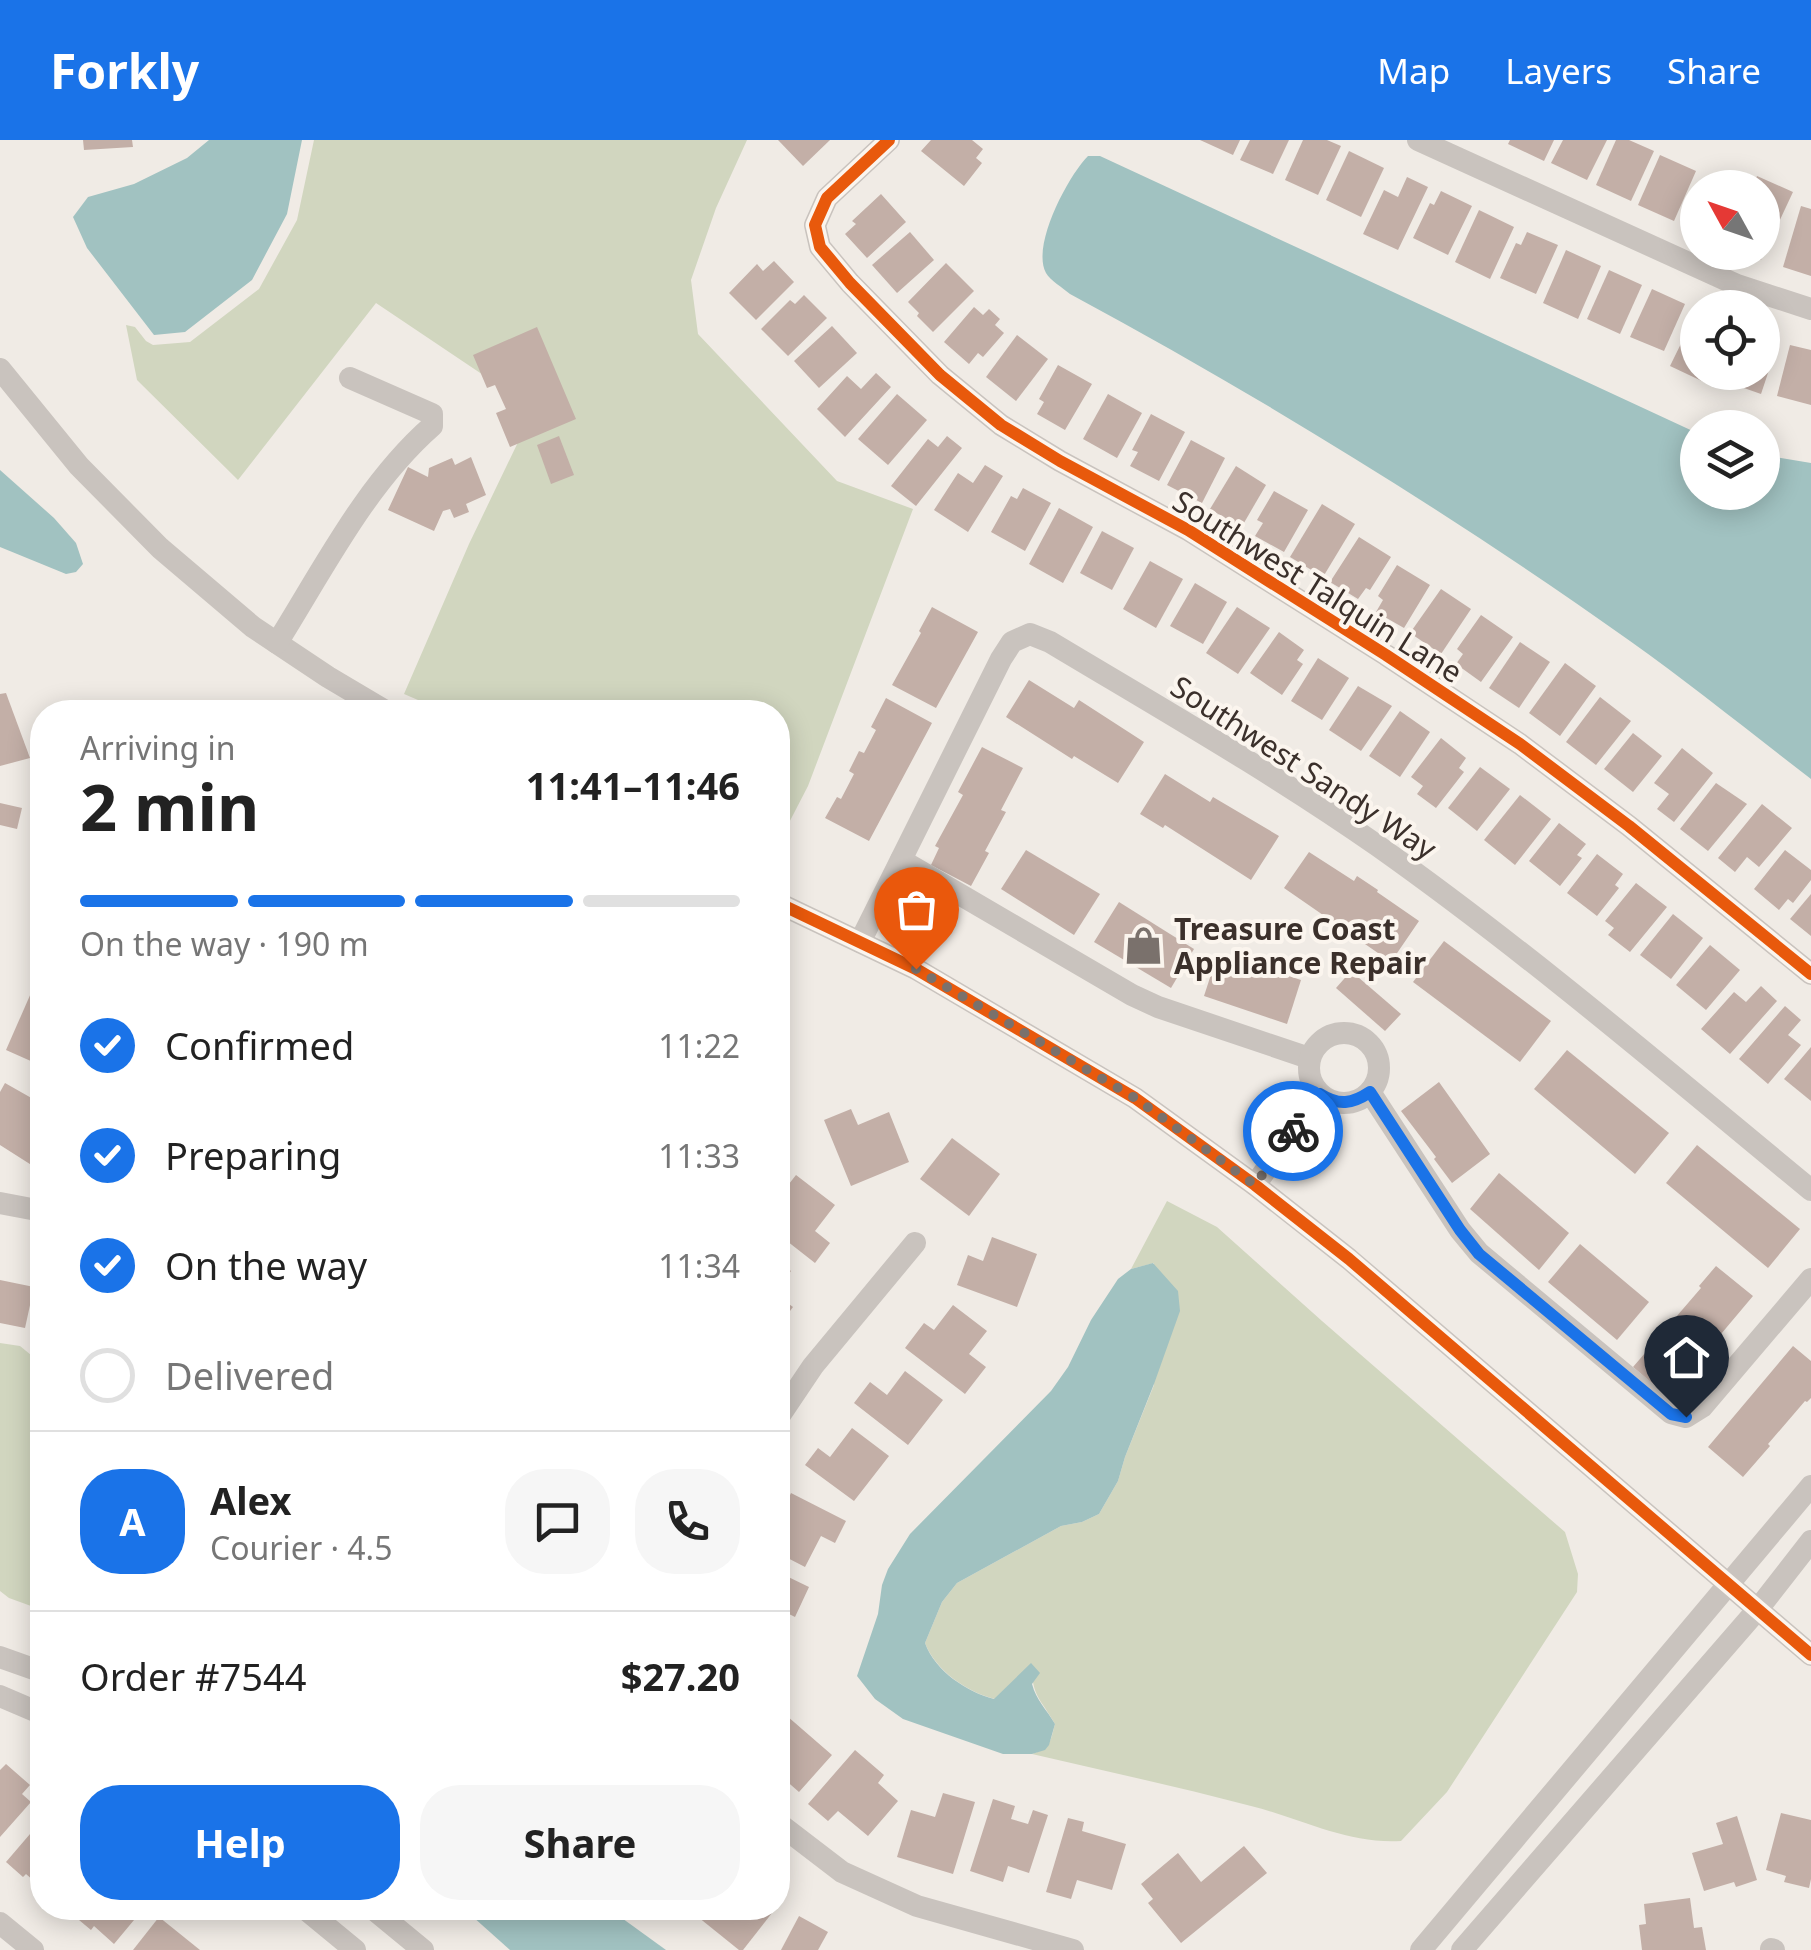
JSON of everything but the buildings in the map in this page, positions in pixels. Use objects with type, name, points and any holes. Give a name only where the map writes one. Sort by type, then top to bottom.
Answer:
[{"type":"street","name":"Southwest Talquin Lane","points":[[889,140],[827,198],[815,224],[820,246],[850,283],[940,375],[1001,425],[1188,530],[1386,654],[1520,744],[1629,826],[1811,974]]},
{"type":"street","points":[[1418,140],[1736,285],[1811,309]]},
{"type":"street","points":[[0,369],[79,466],[160,548],[253,627],[368,700]]},
{"type":"street","points":[[277,643],[367,500],[411,445],[432,426],[432,414],[350,378]]},
{"type":"street","name":"Southwest Sandy Way","points":[[860,942],[1001,659],[1012,642],[1030,634],[1050,642],[1250,762],[1377,846],[1531,960],[1811,1190]]},
{"type":"street","points":[[900,860],[1132,996],[1309,1058]]},
{"type":"street","points":[[790,909],[916,969],[1135,1098],[1255,1185],[1349,1259],[1811,1654]]},
{"type":"street","points":[[1340,1032],[1361,1036],[1376,1051],[1379,1061],[1377,1081],[1370,1092],[1355,1102],[1342,1104],[1320,1094],[1308,1073],[1309,1058],[1316,1045],[1340,1032]]},
{"type":"street","points":[[1370,1092],[1479,1254],[1671,1414],[1686,1417],[1702,1407],[1811,1279]]},
{"type":"street","points":[[1255,1185],[1320,1094]]},
{"type":"street","points":[[0,1203],[30,1209]]},
{"type":"street","points":[[790,1400],[813,1366],[915,1243]]},
{"type":"street","points":[[1421,1950],[1811,1486]]},
{"type":"street","points":[[1462,1950],[1758,1609],[1811,1541]]},
{"type":"street","points":[[0,1657],[30,1668]]},
{"type":"street","points":[[0,1696],[30,1709]]},
{"type":"street","points":[[790,1832],[842,1872],[917,1906],[1073,1950]]},
{"type":"street","points":[[324,1920],[355,1950]]},
{"type":"street","points":[[387,1920],[423,1950]]},
{"type":"street","points":[[0,1922],[33,1950]]},
{"type":"green space","points":[[314,140],[747,140],[716,208],[691,280],[698,334],[837,481],[913,509],[808,786],[790,821],[790,700],[418,700],[404,694],[469,544],[534,409],[376,303],[238,480],[137,380],[126,325],[135,327],[153,345],[190,342],[259,289],[297,220]]},
{"type":"green space","points":[[1167,1201],[1217,1227],[1565,1532],[1578,1574],[1577,1592],[1447,1792],[1401,1841],[1343,1835],[1251,1806],[1032,1754],[1049,1744],[1055,1724],[1035,1691],[1031,1664],[995,1699],[954,1679],[937,1663],[925,1643],[942,1602],[957,1583],[1061,1526],[1099,1514],[1118,1481],[1154,1385],[1154,1263],[1131,1269]]},
{"type":"green space","points":[[0,1343],[20,1346],[30,1354],[30,1606],[0,1591]]},
{"type":"water","points":[[209,140],[302,140],[287,214],[252,280],[185,332],[154,335],[87,248],[73,217],[88,197],[134,184],[187,158]]},
{"type":"water","points":[[1088,156],[1100,156],[1680,425],[1680,510],[1780,510],[1780,458],[1811,463],[1811,779],[1653,658],[1494,548],[1285,416],[1070,294],[1054,281],[1046,273],[1043,246],[1054,212]]},
{"type":"water","points":[[0,470],[76,543],[83,564],[76,572],[66,574],[0,547]]},
{"type":"water","points":[[1153,1263],[1178,1291],[1180,1311],[1118,1481],[1099,1514],[1061,1526],[957,1583],[942,1602],[925,1643],[936,1663],[953,1679],[994,1699],[1031,1663],[1040,1673],[1032,1684],[1034,1690],[1055,1724],[1049,1745],[1032,1754],[1003,1754],[903,1719],[875,1699],[857,1676],[888,1569],[910,1534],[1051,1391],[1118,1279],[1131,1269]]},
{"type":"water","points":[[476,1920],[625,1920],[666,1950],[510,1950]]},
{"type":"cycle path","points":[[889,140],[827,198],[815,225],[820,247],[940,375],[1001,425],[1188,530],[1520,744],[1629,826],[1811,974]]},
{"type":"cycle path","points":[[790,909],[916,969],[1135,1098],[1255,1185],[1349,1259],[1811,1655]]},
{"type":"way so far","points":[[916,969],[1135,1098],[1255,1185],[1293,1131]]},
{"type":"place","name":"Treasure Coast Appliance Repair","points":[[1144,945]]},
{"type":"route","points":[[1293,1131],[1320,1094],[1342,1104],[1355,1102],[1370,1092],[1479,1254],[1671,1414],[1686,1417]]}]
